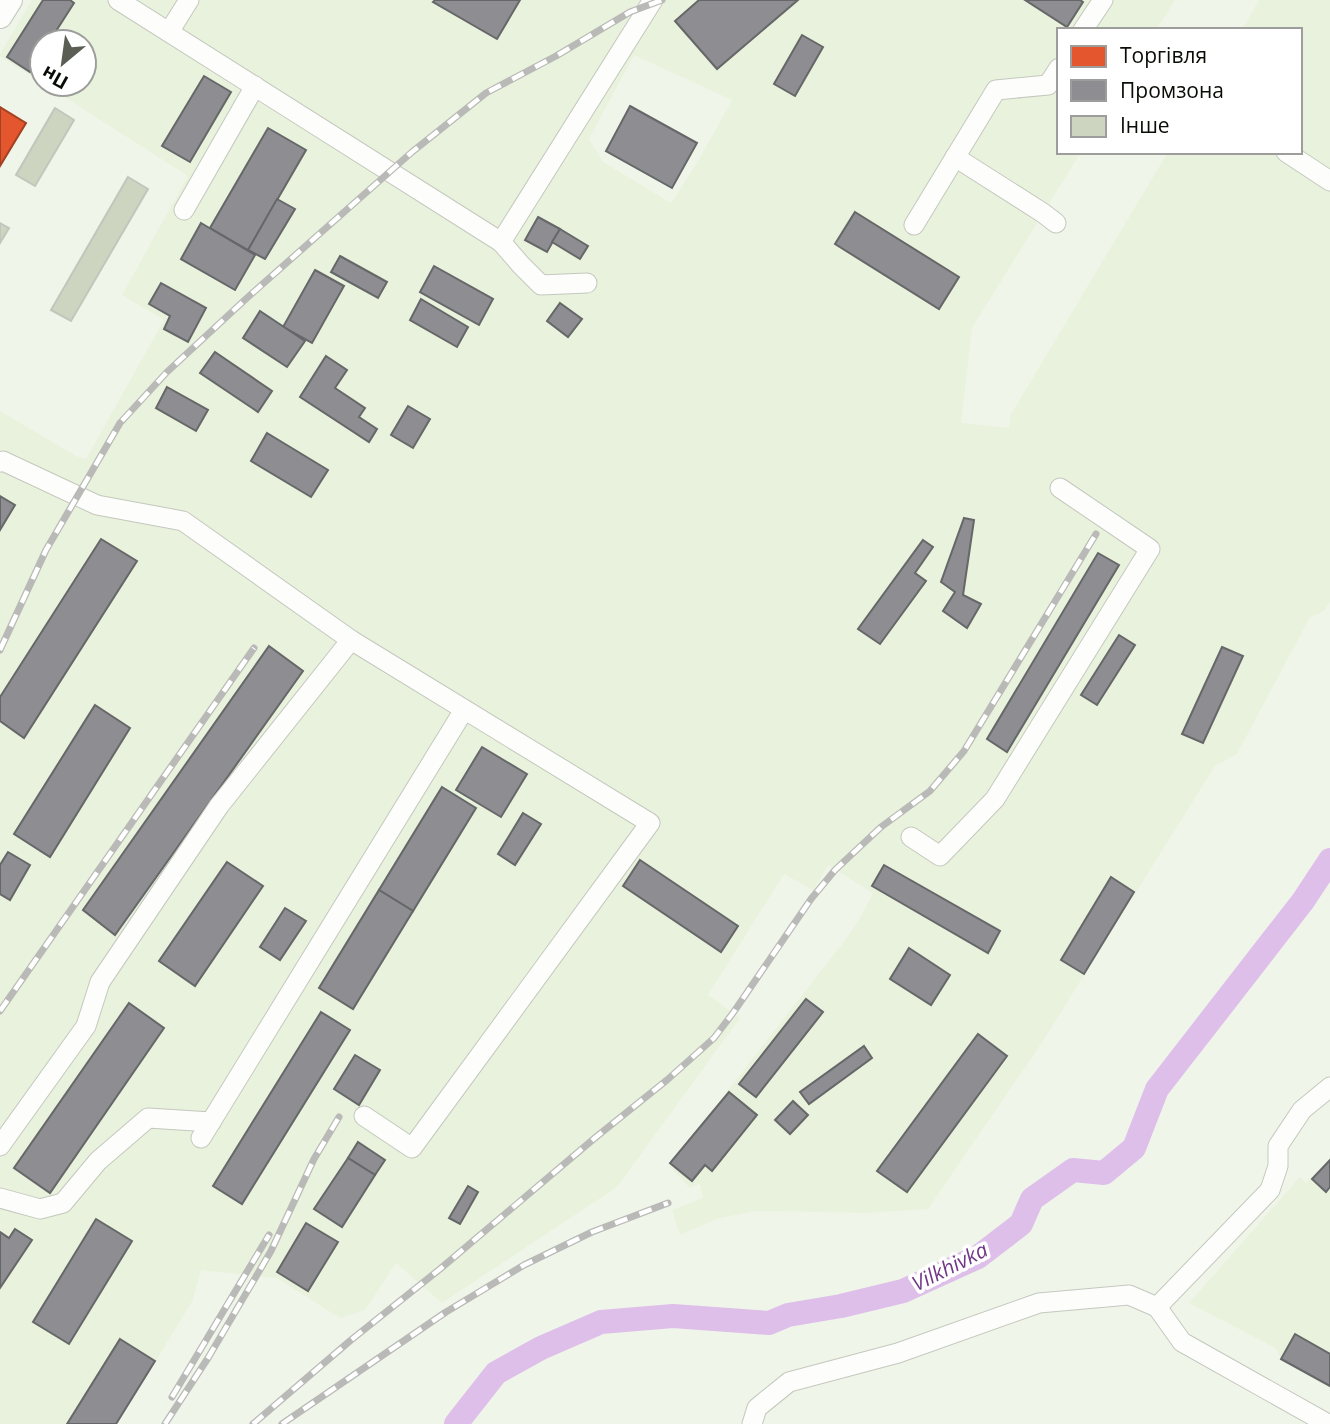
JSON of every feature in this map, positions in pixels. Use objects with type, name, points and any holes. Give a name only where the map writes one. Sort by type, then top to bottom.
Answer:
[{"type":"main road","points":[[0,16],[10,0]]},
{"type":"street","points":[[118,0],[502,242],[541,285],[587,283]]},
{"type":"street","points":[[169,32],[189,0]]},
{"type":"street","points":[[502,242],[653,0]]},
{"type":"street","points":[[1084,28],[1102,0]]},
{"type":"street","points":[[914,225],[996,90],[1048,85],[1057,71]]},
{"type":"street","points":[[184,210],[255,86]]},
{"type":"street","points":[[1289,154],[1330,181]]},
{"type":"street","points":[[955,157],[1056,223]]},
{"type":"street","points":[[0,462],[97,505],[183,521],[351,640],[650,823],[412,1148],[365,1116]]},
{"type":"street","points":[[911,837],[940,856],[995,799],[1150,549],[1060,488]]},
{"type":"street","points":[[0,1146],[86,1026],[100,982],[219,806],[351,640]]},
{"type":"street","points":[[0,1198],[40,1209],[64,1203],[99,1161],[148,1118],[206,1130],[464,710]]},
{"type":"street","points":[[1157,1307],[1270,1190],[1279,1166],[1278,1146],[1303,1110],[1330,1087]]},
{"type":"street","points":[[752,1424],[757,1409],[789,1382],[898,1353],[1040,1303],[1129,1295],[1157,1307],[1182,1342],[1328,1424]]},
{"type":"shaded area","points":[[32,0],[1175,0],[1157,28],[1057,28],[1057,154],[1080,154],[972,328],[961,423],[1009,428],[1011,414],[1167,154],[1302,154],[1302,28],[1243,28],[1259,0],[1330,0],[1330,602],[1324,611],[1310,617],[1237,754],[1215,766],[1041,1044],[928,1209],[867,1213],[756,1211],[719,1218],[680,1235],[672,1210],[703,1198],[700,1184],[690,1188],[669,1166],[849,935],[873,893],[828,865],[813,890],[784,874],[708,995],[740,1018],[617,1187],[442,1303],[396,1263],[365,1310],[340,1318],[277,1278],[201,1270],[193,1300],[117,1424],[0,1424],[0,411],[76,456],[86,459],[164,320],[122,295],[188,176],[66,98],[98,98],[98,28],[28,28],[28,74],[0,54]],"holes":[[[634,55],[732,100],[671,203],[603,162],[589,139]]]},
{"type":"shaded area","points":[[1330,1159],[1330,1386],[1281,1359],[1276,1348],[1189,1303],[1300,1177],[1306,1183]]},
{"type":"building: Торгівля","points":[[0,107],[26,123],[0,166]]},
{"type":"building: Промзона","points":[[43,0],[70,0],[74,3],[58,28],[28,28],[28,71],[7,57]]},
{"type":"building: Промзона","points":[[520,0],[497,39],[433,2]]},
{"type":"building: Промзона","points":[[699,0],[798,0],[717,69],[675,21]]},
{"type":"building: Промзона","points":[[1025,0],[1080,0],[1083,2],[1067,27]]},
{"type":"building: Промзона","points":[[802,35],[823,47],[795,96],[774,84]]},
{"type":"building: Промзона","points":[[204,76],[231,92],[190,162],[162,146]]},
{"type":"building: Промзона","points":[[630,106],[697,143],[672,188],[606,151]]},
{"type":"building: Промзона","points":[[268,128],[306,150],[248,250],[210,228]]},
{"type":"building: Промзона","points":[[277,199],[295,209],[265,259],[248,250]]},
{"type":"building: Промзона","points":[[855,212],[959,277],[939,309],[835,244]]},
{"type":"building: Промзона","points":[[538,217],[560,229],[547,252],[525,240]]},
{"type":"building: Промзона","points":[[201,223],[255,255],[235,290],[181,259]]},
{"type":"building: Промзона","points":[[560,229],[588,246],[580,259],[552,242]]},
{"type":"building: Промзона","points":[[340,256],[387,282],[378,298],[331,272]]},
{"type":"building: Промзона","points":[[434,266],[493,299],[479,325],[420,292]]},
{"type":"building: Промзона","points":[[315,270],[344,286],[312,343],[283,327]]},
{"type":"building: Промзона","points":[[161,283],[206,308],[188,342],[164,329],[170,316],[149,304]]},
{"type":"building: Промзона","points":[[421,299],[468,327],[457,347],[410,320]]},
{"type":"building: Промзона","points":[[560,303],[582,319],[568,337],[547,321]]},
{"type":"building: Промзона","points":[[260,311],[305,341],[287,367],[243,338]]},
{"type":"building: Промзона","points":[[215,352],[272,391],[258,412],[200,373]]},
{"type":"building: Промзона","points":[[326,356],[347,370],[335,388],[365,408],[359,417],[377,429],[369,442],[300,397]]},
{"type":"building: Промзона","points":[[167,387],[208,410],[196,431],[156,408]]},
{"type":"building: Промзона","points":[[408,406],[430,419],[413,448],[391,435]]},
{"type":"building: Промзона","points":[[267,433],[328,470],[311,497],[251,461]]},
{"type":"building: Промзона","points":[[0,496],[15,505],[0,530]]},
{"type":"building: Промзона","points":[[964,518],[974,520],[963,595],[981,604],[967,628],[943,611],[955,592],[941,582]]},
{"type":"building: Промзона","points":[[101,539],[137,561],[24,738],[0,721],[0,697]]},
{"type":"building: Промзона","points":[[923,540],[933,547],[915,573],[926,581],[880,644],[858,629]]},
{"type":"building: Промзона","points":[[1098,553],[1119,565],[1007,752],[987,739]]},
{"type":"building: Промзона","points":[[1119,635],[1135,645],[1097,705],[1081,695]]},
{"type":"building: Промзона","points":[[269,646],[303,671],[115,935],[83,910]]},
{"type":"building: Промзона","points":[[1222,647],[1243,656],[1203,743],[1182,734]]},
{"type":"building: Промзона","points":[[95,705],[130,728],[50,857],[14,834]]},
{"type":"building: Промзона","points":[[482,747],[527,774],[501,817],[456,790]]},
{"type":"building: Промзона","points":[[442,787],[476,808],[413,911],[379,890]]},
{"type":"building: Промзона","points":[[523,813],[541,824],[515,865],[498,854]]},
{"type":"building: Промзона","points":[[8,852],[30,865],[10,900],[0,894],[0,865]]},
{"type":"building: Промзона","points":[[640,860],[738,926],[721,952],[623,886]]},
{"type":"building: Промзона","points":[[227,862],[263,886],[195,986],[159,961]]},
{"type":"building: Промзона","points":[[884,865],[1000,931],[988,953],[872,886]]},
{"type":"building: Промзона","points":[[1111,877],[1134,892],[1084,974],[1061,960]]},
{"type":"building: Промзона","points":[[379,890],[413,911],[353,1009],[319,988]]},
{"type":"building: Промзона","points":[[285,908],[306,921],[280,960],[260,947]]},
{"type":"building: Промзона","points":[[909,948],[950,975],[931,1005],[890,979]]},
{"type":"building: Промзона","points":[[806,999],[823,1012],[756,1097],[739,1084]]},
{"type":"building: Промзона","points":[[129,1003],[164,1028],[50,1193],[14,1168]]},
{"type":"building: Промзона","points":[[321,1012],[350,1030],[242,1204],[213,1186]]},
{"type":"building: Промзона","points":[[978,1034],[1007,1056],[907,1192],[877,1171]]},
{"type":"building: Промзона","points":[[864,1046],[872,1058],[809,1104],[800,1092]]},
{"type":"building: Промзона","points":[[355,1055],[380,1070],[359,1105],[334,1089]]},
{"type":"building: Промзона","points":[[729,1092],[757,1115],[712,1171],[705,1165],[692,1181],[670,1163]]},
{"type":"building: Промзона","points":[[793,1101],[808,1115],[790,1134],[775,1120]]},
{"type":"building: Промзона","points":[[358,1142],[385,1160],[375,1175],[348,1158]]},
{"type":"building: Промзона","points":[[348,1158],[375,1175],[342,1227],[314,1209]]},
{"type":"building: Промзона","points":[[1330,1160],[1330,1187],[1326,1192],[1312,1179]]},
{"type":"building: Промзона","points":[[468,1186],[478,1192],[460,1224],[449,1218]]},
{"type":"building: Промзона","points":[[96,1219],[132,1241],[69,1344],[33,1322]]},
{"type":"building: Промзона","points":[[306,1223],[338,1242],[308,1291],[277,1272]]},
{"type":"building: Промзона","points":[[15,1229],[32,1240],[0,1288],[0,1232],[9,1238]]},
{"type":"building: Промзона","points":[[1295,1334],[1330,1354],[1330,1386],[1281,1359]]},
{"type":"building: Промзона","points":[[120,1339],[155,1361],[116,1424],[67,1424]]},
{"type":"building: Інше","points":[[55,108],[74,120],[35,186],[16,175]]},
{"type":"building: Інше","points":[[128,177],[148,189],[71,321],[51,310]]},
{"type":"building: Інше","points":[[0,223],[9,228],[0,243]]},
{"type":"waterway","name":"Vilkhivka","points":[[456,1424],[496,1373],[541,1348],[601,1322],[673,1316],[769,1323],[788,1315],[903,1291],[978,1257],[1021,1224],[1032,1199],[1073,1170],[1104,1173],[1134,1148],[1157,1089],[1303,901],[1330,860]]},
{"type":"railway","points":[[0,650],[46,550],[120,423],[167,372],[412,152],[486,93],[630,12],[662,0]]},
{"type":"railway","points":[[253,1424],[714,1038],[811,899],[835,870],[881,827],[930,791],[964,751],[1096,534]]},
{"type":"railway","points":[[0,1011],[254,648]]},
{"type":"railway","points":[[165,1424],[208,1358],[271,1251],[314,1159],[339,1117]]},
{"type":"railway","points":[[282,1424],[446,1312],[524,1265],[592,1232],[668,1203]]},
{"type":"railway","points":[[172,1397],[269,1235]]}]
